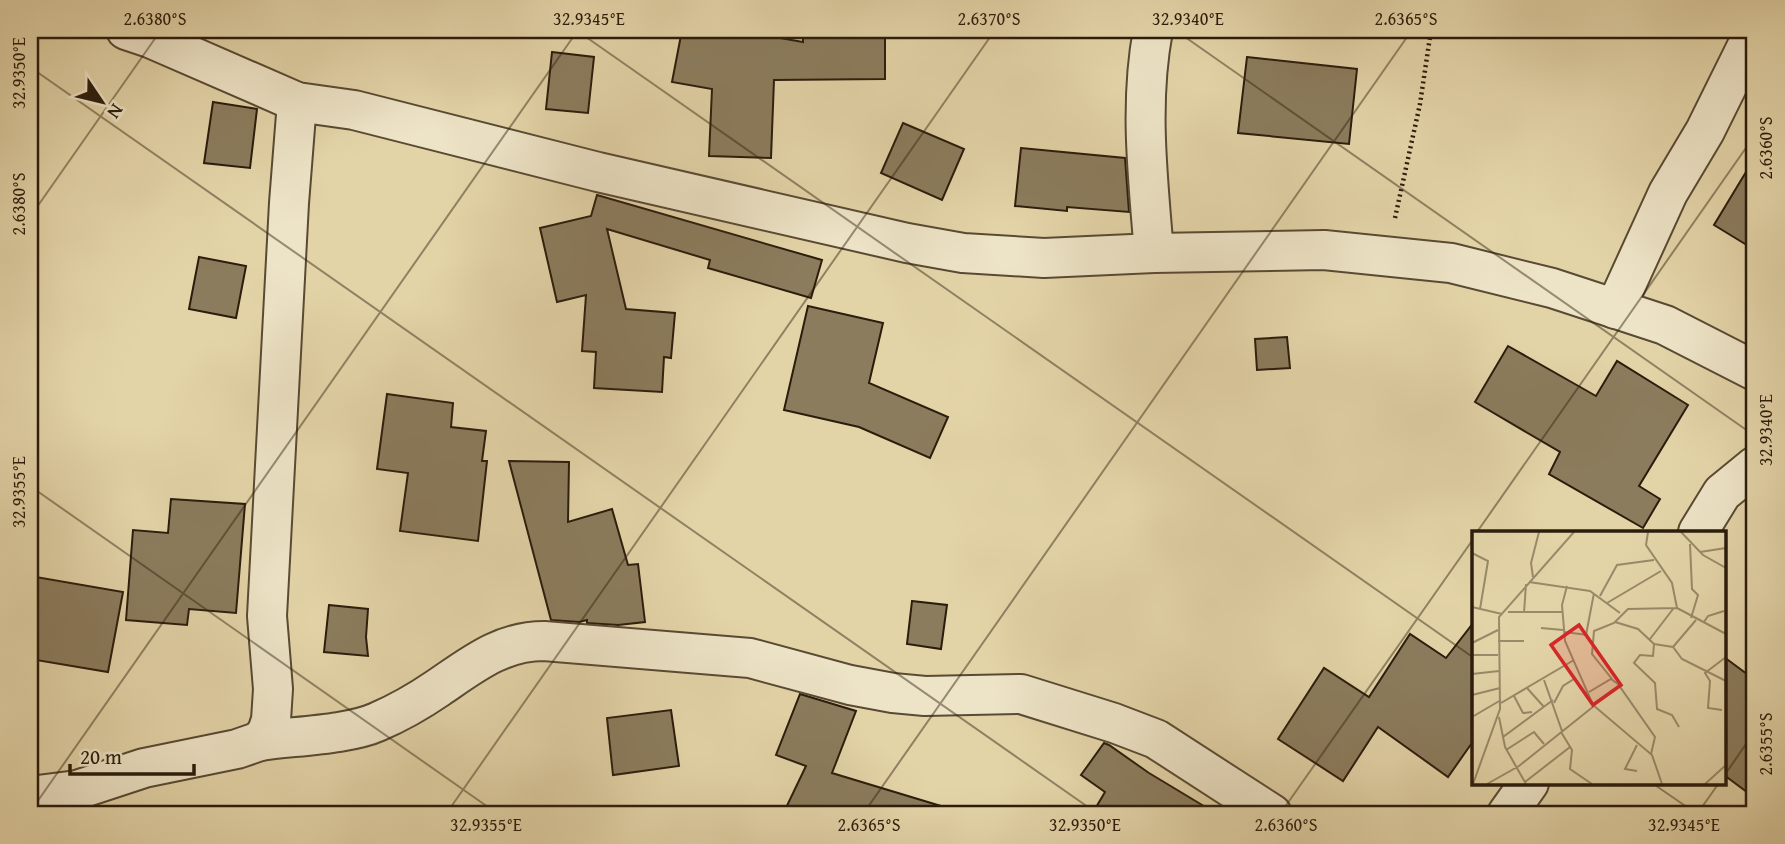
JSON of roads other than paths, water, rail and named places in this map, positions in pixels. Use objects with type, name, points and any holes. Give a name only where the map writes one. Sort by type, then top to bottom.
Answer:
[{"type":"street","points":[[126,30],[297,102],[354,110],[598,172],[907,243],[963,253],[1044,258],[1324,250],[1451,263],[1552,288],[1665,325],[1755,371]]},
{"type":"street","points":[[1153,30],[1146,67],[1144,120],[1154,253]]},
{"type":"street","points":[[1615,309],[1668,193],[1705,131],[1755,30]]},
{"type":"street","points":[[260,741],[271,720],[273,689],[267,616],[289,203],[297,102]]},
{"type":"street","points":[[1699,531],[1722,493],[1755,466]]},
{"type":"street","points":[[30,796],[77,790],[144,768],[237,749],[260,741],[374,724],[427,695],[469,665],[496,650],[520,642],[544,640],[750,658],[850,685],[893,693],[925,696],[1021,694],[1156,739],[1272,814]]},
{"type":"street","points":[[1507,814],[1528,784]]}]
